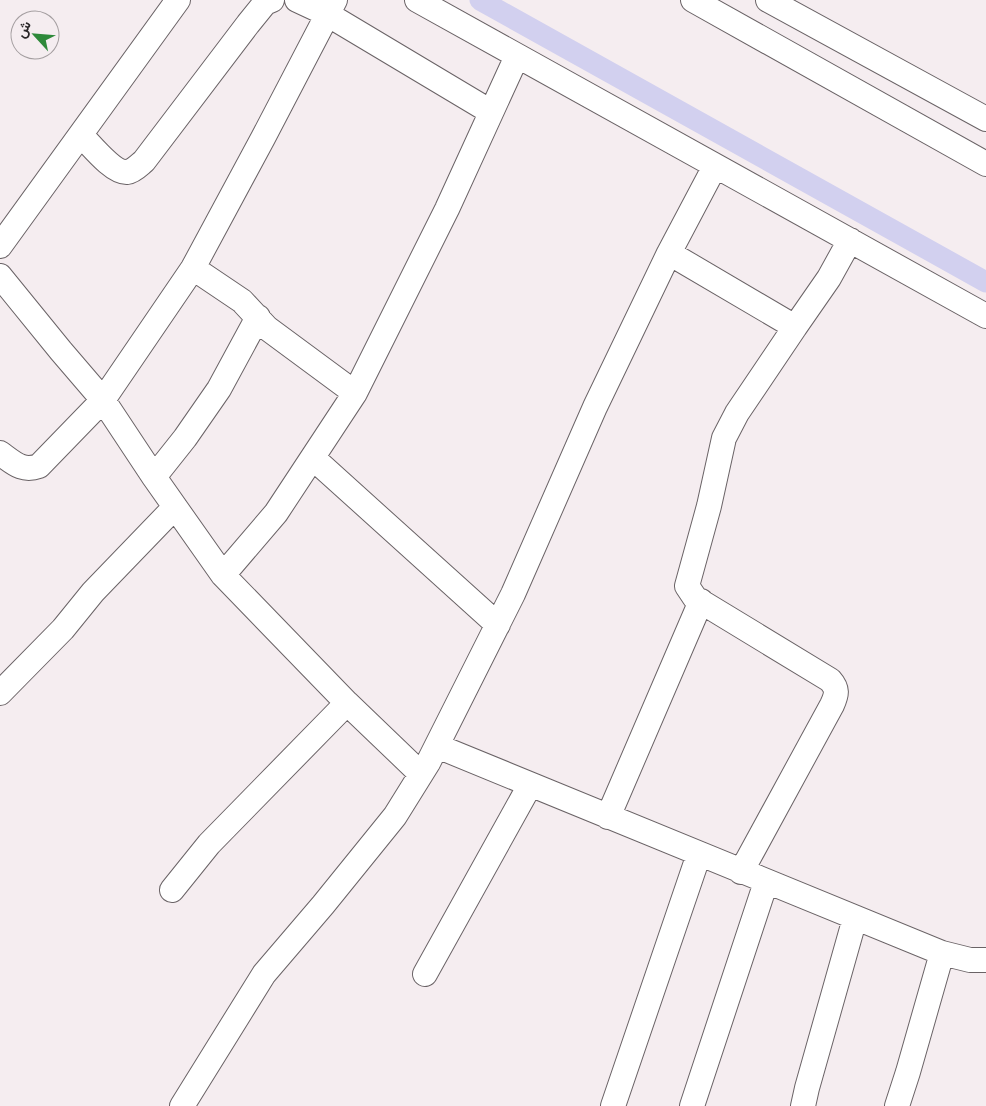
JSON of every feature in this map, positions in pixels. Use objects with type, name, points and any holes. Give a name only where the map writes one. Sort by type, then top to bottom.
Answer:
[{"type":"street","points":[[0,246],[178,0]]},
{"type":"street","points":[[81,135],[110,164],[121,171],[128,172],[136,168],[144,161],[248,24],[265,3],[272,0]]},
{"type":"street","points":[[297,0],[331,7],[491,112]]},
{"type":"street","points":[[417,0],[986,316]]},
{"type":"street","points":[[693,0],[986,164]]},
{"type":"street","points":[[768,0],[985,117]]},
{"type":"street","points":[[0,453],[22,467],[30,469],[39,466],[103,400],[193,268],[331,7]]},
{"type":"street","points":[[223,575],[276,513],[354,394],[447,209],[517,56]]},
{"type":"street","points":[[182,1106],[264,974],[395,816],[421,774],[498,625],[595,406],[669,253],[715,166]]},
{"type":"street","points":[[741,872],[832,705],[837,694],[836,686],[830,680],[701,601],[690,593],[686,586],[709,506],[724,438],[737,413],[829,278],[850,240]]},
{"type":"street","points":[[669,253],[795,327]]},
{"type":"street","points":[[193,268],[242,302],[267,328],[354,394]]},
{"type":"street","points":[[0,276],[103,400],[223,575],[346,704],[421,774]]},
{"type":"street","points":[[154,477],[185,438],[219,389],[258,317]]},
{"type":"street","points":[[313,458],[498,625]]},
{"type":"street","points":[[0,693],[63,629],[93,592],[175,507]]},
{"type":"street","points":[[608,817],[701,601]]},
{"type":"street","points":[[172,890],[209,844],[346,704]]},
{"type":"street","points":[[436,746],[942,953],[970,960],[986,960]]},
{"type":"street","points":[[425,974],[530,785]]},
{"type":"street","points":[[613,1106],[699,854]]},
{"type":"street","points":[[692,1106],[766,882]]},
{"type":"street","points":[[803,1106],[806,1088],[855,918]]},
{"type":"street","points":[[896,1106],[908,1072],[942,953]]},
{"type":"waterway","points":[[480,0],[986,282]]}]
